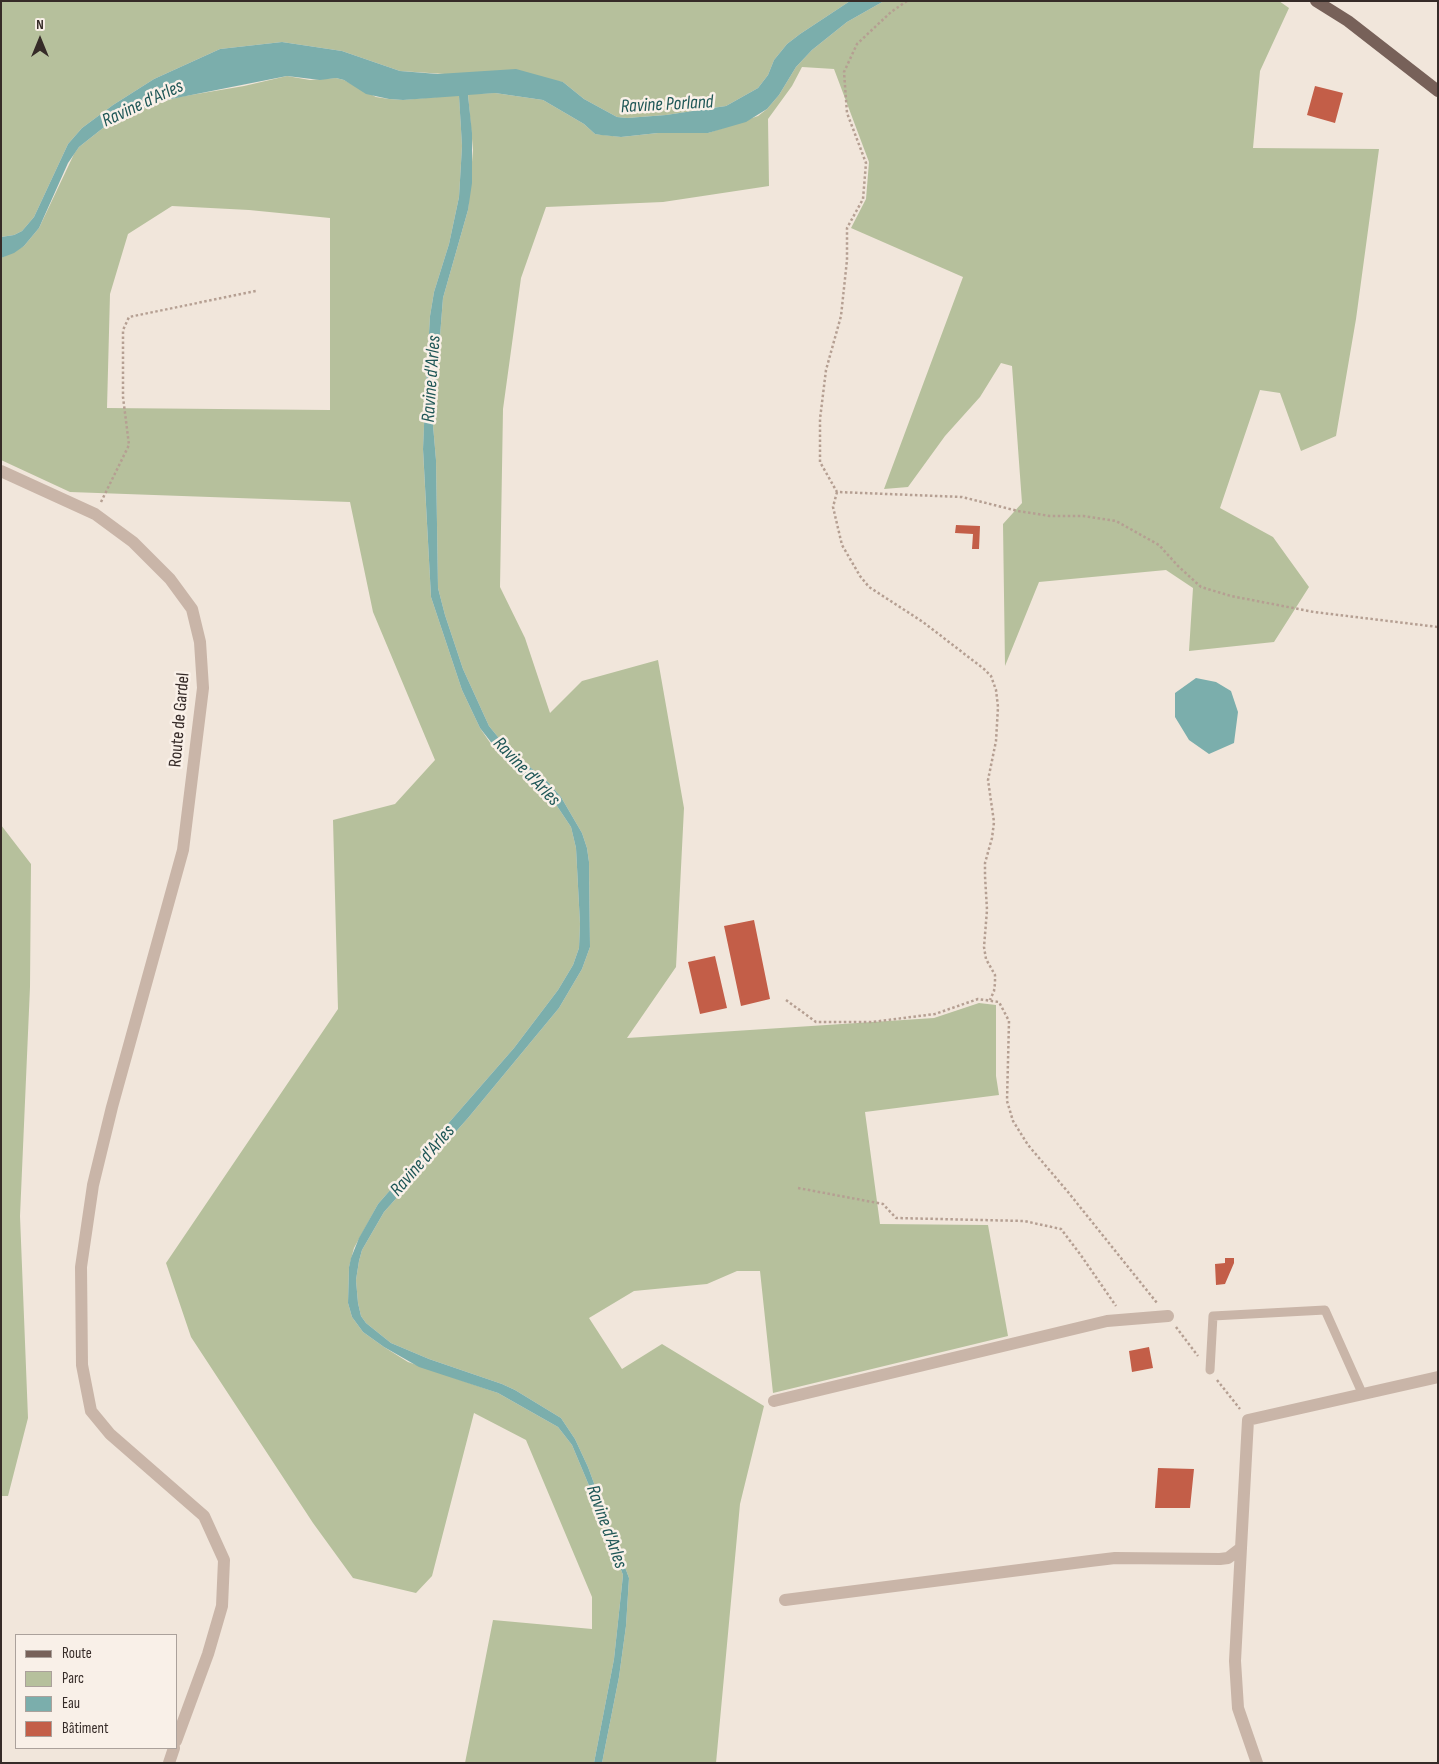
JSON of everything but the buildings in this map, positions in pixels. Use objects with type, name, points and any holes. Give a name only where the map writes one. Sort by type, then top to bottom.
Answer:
[{"type":"main road","points":[[1316,1],[1348,21],[1438,91]]},
{"type":"street","name":"Route de Gardel","points":[[1,471],[95,514],[133,542],[170,579],[192,609],[200,642],[203,688],[183,850],[112,1107],[94,1186],[81,1267],[82,1365],[91,1411],[110,1434],[204,1516],[224,1560],[222,1606],[208,1654],[178,1736]]},
{"type":"street","points":[[774,1401],[1106,1322],[1168,1316]]},
{"type":"street","points":[[1257,1763],[1238,1708],[1235,1661],[1248,1420],[1438,1377]]},
{"type":"street","points":[[785,1600],[1090,1561],[1138,1558],[1220,1559],[1228,1558],[1241,1548]]},
{"type":"street","points":[[168,1763],[174,1749]]},
{"type":"lane","points":[[1210,1370],[1213,1316],[1326,1310],[1363,1395]]},
{"type":"path","points":[[907,1],[891,12],[857,44],[844,72],[847,113],[866,163],[862,199],[847,228],[847,260],[841,316],[826,370],[820,419],[820,462],[837,492],[833,507],[842,545],[860,576],[870,587],[923,622],[984,669],[991,676],[996,690],[998,706],[996,741],[988,780],[994,822],[985,863],[987,910],[984,947],[986,959],[995,976],[994,991],[990,1000]]},
{"type":"path","points":[[95,514],[129,445],[122,396],[122,330],[129,317],[256,291]]},
{"type":"path","points":[[837,492],[962,497],[1018,511],[1050,516],[1083,516],[1116,521],[1159,545],[1178,566],[1201,586],[1231,596],[1314,612],[1438,627]]},
{"type":"path","points":[[786,1000],[816,1022],[872,1022],[934,1014],[978,999],[999,1002],[1009,1021],[1008,1101],[1013,1121],[1028,1145],[1168,1316],[1248,1420]]},
{"type":"path","points":[[798,1188],[883,1204],[896,1218],[1024,1221],[1061,1229],[1116,1306],[1130,1319]]},
{"type":"green space","points":[[1,1],[850,1],[787,44],[774,60],[768,75],[758,88],[726,106],[666,115],[627,118],[617,117],[584,99],[563,82],[400,71],[342,51],[282,42],[220,49],[154,79],[113,105],[82,128],[68,144],[34,217],[22,231],[14,235],[1,237]]},
{"type":"green space","points":[[884,1],[1279,1],[1289,8],[1260,71],[1253,148],[1379,149],[1356,319],[1336,436],[1301,451],[1280,393],[1260,390],[1220,508],[1273,537],[1309,587],[1274,642],[1189,651],[1193,588],[1166,570],[1039,582],[1005,666],[1003,524],[1022,503],[1012,366],[1001,363],[980,397],[945,436],[908,487],[884,489],[963,277],[851,228],[866,199],[869,162],[834,69],[802,67],[792,86],[768,119],[769,186],[663,202],[546,207],[521,278],[503,409],[500,587],[525,638],[550,713],[582,681],[658,660],[684,808],[676,967],[627,1038],[934,1018],[979,1003],[996,1005],[996,1076],[999,1095],[865,1112],[880,1224],[988,1225],[1008,1336],[773,1393],[760,1271],[737,1271],[707,1284],[634,1291],[589,1318],[622,1369],[662,1344],[764,1406],[740,1504],[716,1763],[602,1763],[619,1677],[626,1626],[629,1578],[588,1467],[575,1439],[561,1418],[515,1390],[391,1343],[366,1323],[361,1316],[356,1280],[362,1250],[384,1212],[468,1118],[559,1008],[582,969],[590,947],[589,862],[582,833],[561,797],[548,782],[507,748],[489,726],[463,669],[438,588],[436,460],[433,425],[443,298],[468,210],[473,150],[468,94],[495,93],[543,100],[584,124],[595,134],[621,137],[658,133],[708,133],[758,116],[779,95],[796,67],[812,50],[847,22]]},
{"type":"green space","points":[[287,76],[310,80],[336,78],[344,80],[376,97],[389,99],[403,100],[459,95],[462,146],[459,197],[449,244],[434,292],[430,316],[425,402],[423,450],[431,597],[462,690],[480,728],[493,747],[557,806],[571,827],[576,848],[580,924],[579,948],[573,965],[558,990],[514,1048],[378,1204],[354,1248],[349,1267],[348,1303],[352,1317],[363,1332],[384,1347],[408,1362],[498,1393],[558,1427],[572,1445],[598,1507],[623,1575],[614,1659],[594,1763],[465,1763],[493,1620],[592,1629],[592,1597],[526,1440],[474,1413],[432,1576],[416,1593],[353,1578],[313,1523],[191,1337],[166,1263],[338,1009],[333,820],[395,804],[435,760],[373,612],[350,502],[70,492],[1,460],[1,258],[24,246],[39,228],[74,154],[79,147],[103,128],[145,107],[179,97],[244,86]],"holes":[[[172,206],[249,210],[330,218],[330,410],[107,408],[110,294],[128,234]]]},
{"type":"green space","points":[[1,825],[31,864],[30,987],[20,1216],[28,1418],[8,1496],[1,1496]]},
{"type":"water","name":"Ravine d'Arles","points":[[850,1],[884,1],[847,22],[812,50],[796,67],[779,95],[767,109],[746,122],[708,133],[658,133],[621,137],[601,135],[595,134],[584,124],[543,100],[495,93],[468,95],[472,133],[472,183],[468,210],[443,298],[433,425],[436,460],[438,588],[463,669],[489,726],[507,748],[548,782],[561,797],[582,833],[589,862],[590,947],[582,969],[559,1008],[468,1118],[384,1212],[362,1250],[356,1280],[361,1316],[366,1323],[391,1343],[515,1390],[561,1418],[575,1439],[588,1467],[629,1578],[626,1626],[619,1677],[602,1763],[594,1763],[614,1659],[623,1575],[598,1507],[572,1445],[558,1427],[498,1393],[419,1367],[384,1347],[363,1332],[352,1317],[348,1303],[351,1258],[359,1238],[378,1204],[514,1048],[558,990],[573,965],[579,948],[580,924],[576,848],[571,827],[557,806],[501,755],[480,728],[462,690],[431,597],[423,449],[425,402],[430,316],[434,292],[449,244],[459,197],[462,146],[459,96],[403,100],[389,99],[366,94],[344,80],[336,78],[320,80],[287,76],[161,101],[117,120],[103,128],[79,147],[68,163],[39,228],[24,246],[14,253],[1,258],[1,237],[14,235],[22,231],[34,217],[68,144],[82,128],[113,105],[154,79],[220,49],[282,42],[342,51],[400,71],[438,74],[516,69],[563,82],[584,99],[617,117],[627,118],[666,115],[726,106],[758,88],[768,75],[774,60],[787,44]]},
{"type":"water","points":[[1196,678],[1216,682],[1231,691],[1238,712],[1234,743],[1209,754],[1189,740],[1175,717],[1175,693]]},
{"type":"water label","name":"Ravine Porland","points":[[667,105]]}]
